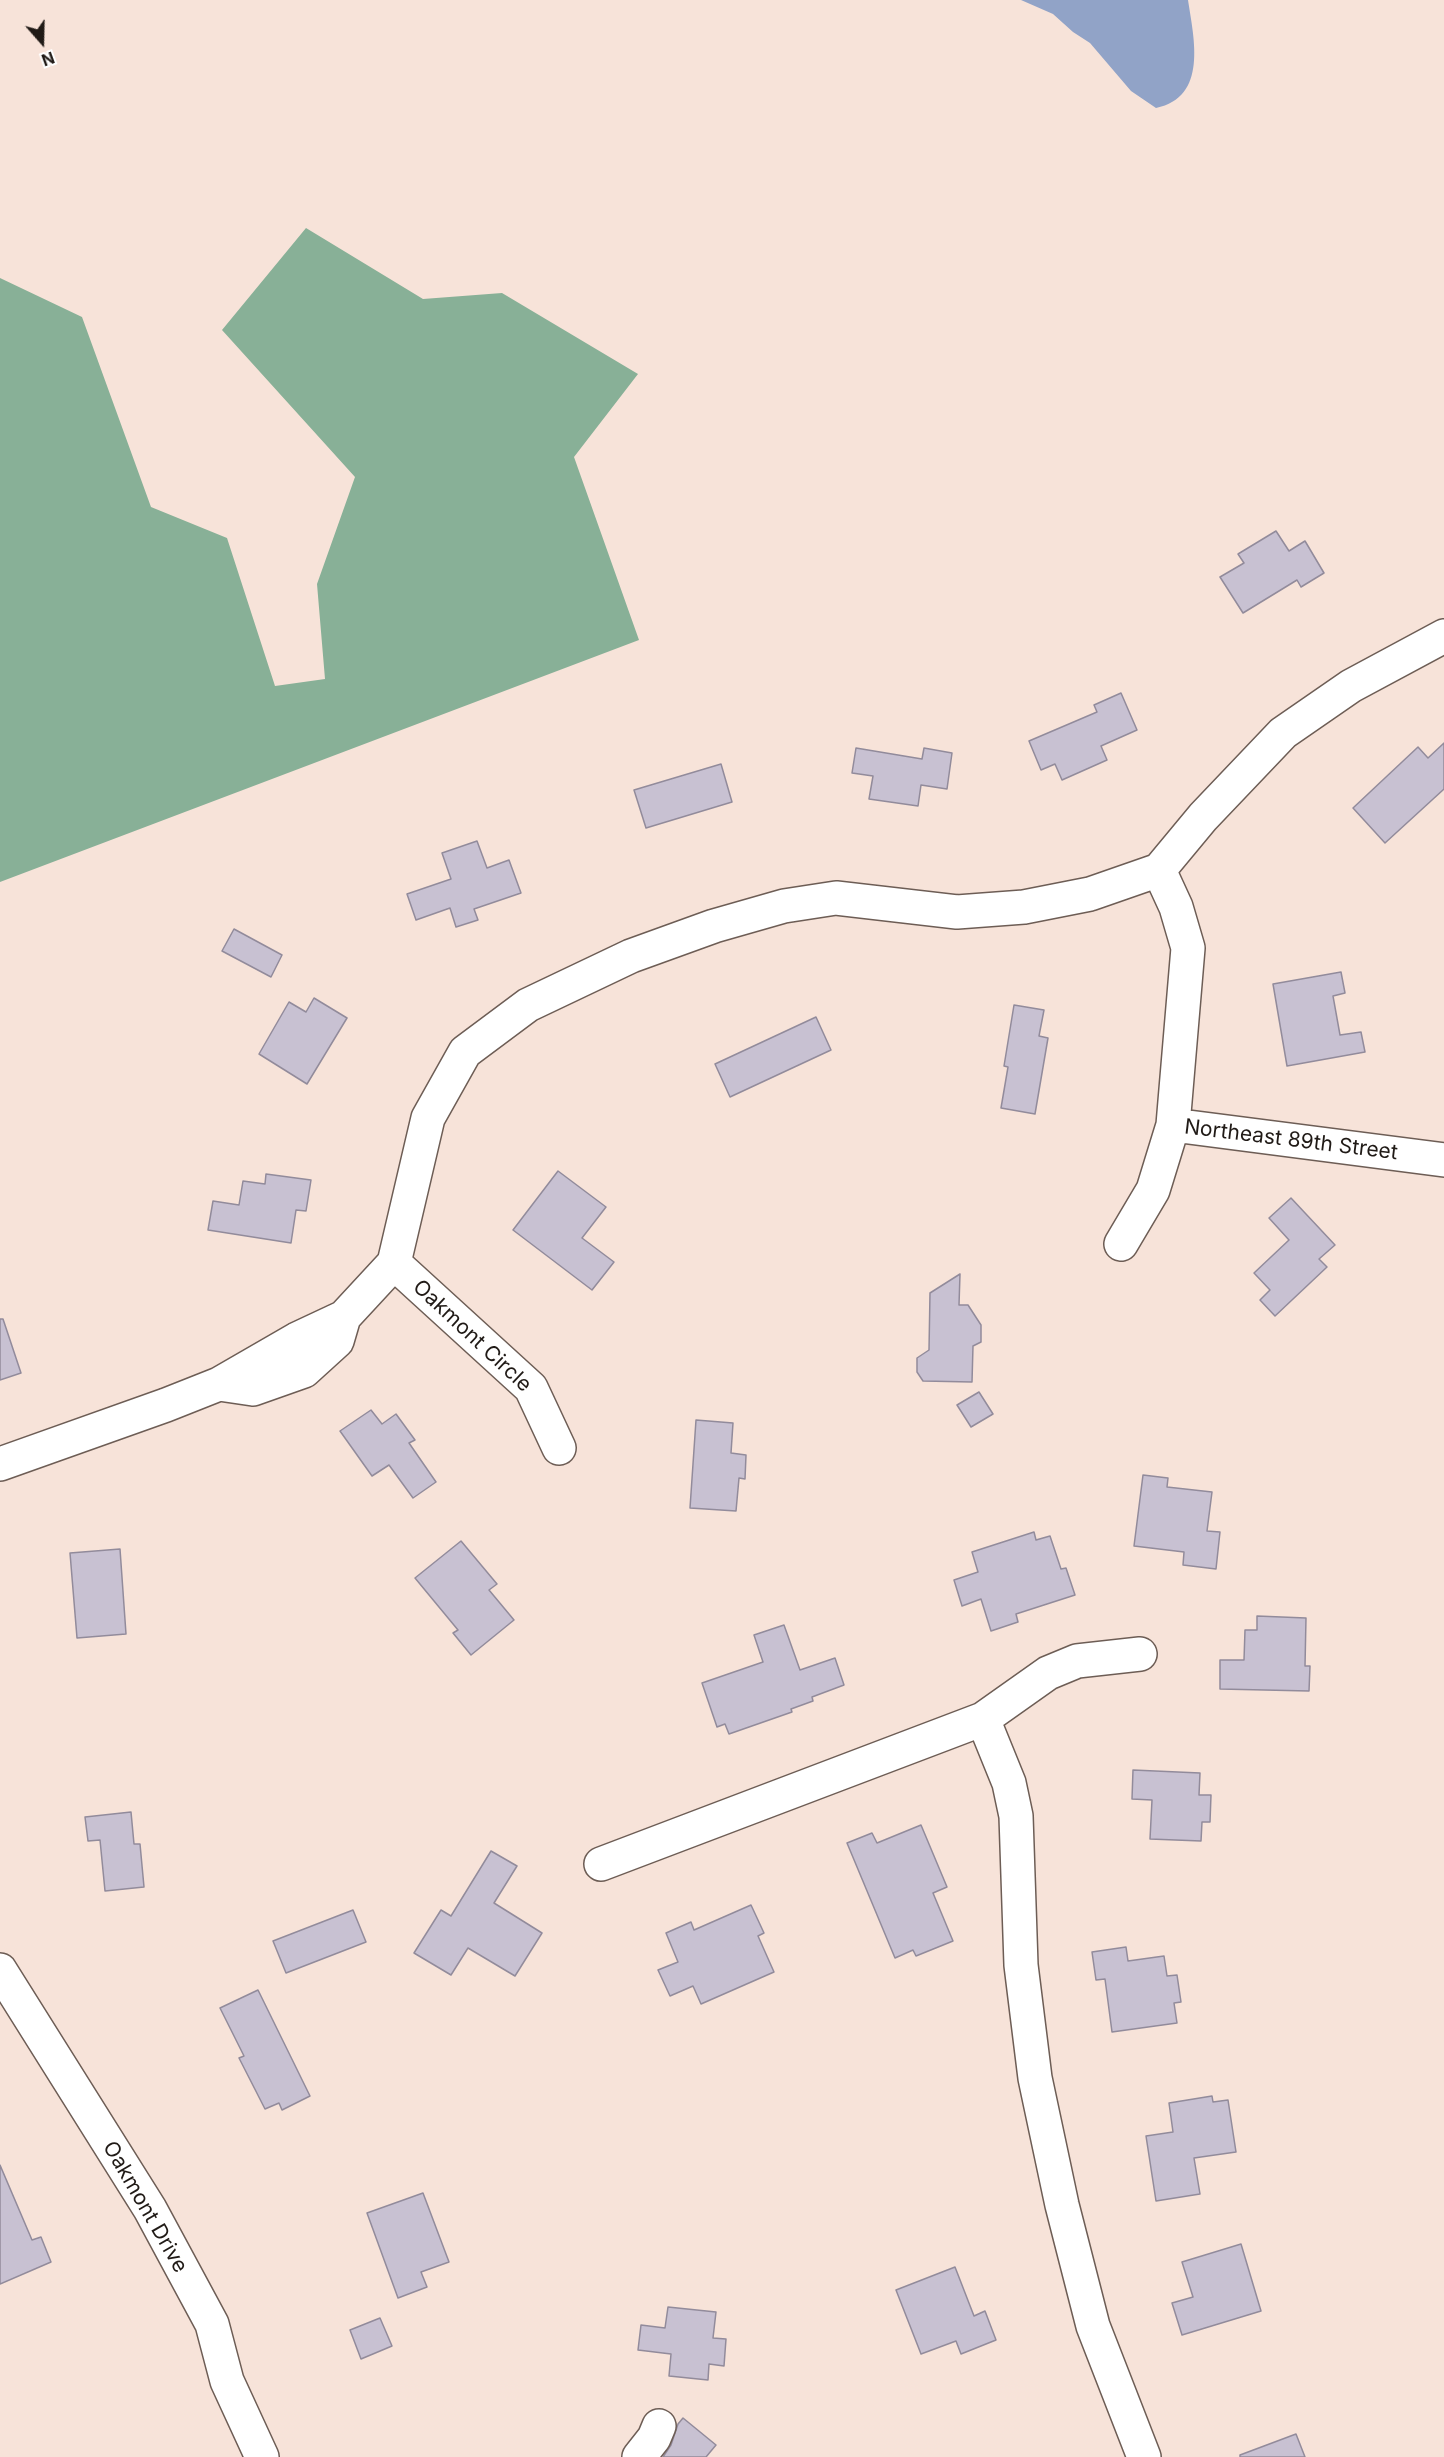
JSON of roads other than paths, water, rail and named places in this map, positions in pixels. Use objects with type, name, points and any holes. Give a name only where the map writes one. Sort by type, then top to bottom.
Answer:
[{"type":"street","points":[[0,1464],[166,1406],[219,1384],[253,1389],[304,1371],[337,1341],[344,1317],[394,1263],[428,1118],[465,1053],[528,1005],[631,956],[714,926],[784,906],[836,898],[957,912],[1024,907],[1090,894],[1159,870],[1203,817],[1282,733],[1351,686],[1444,636]]},
{"type":"street","points":[[1121,1244],[1153,1190],[1173,1125],[1188,948],[1176,907],[1159,870]]},
{"type":"street","name":"Northeast 89th Street","points":[[1173,1125],[1444,1160]]},
{"type":"street","name":"Oakmont Circle","points":[[394,1263],[531,1388],[559,1448]]},
{"type":"street","points":[[601,1864],[983,1719],[1048,1673],[1077,1661],[1140,1654]]},
{"type":"street","points":[[983,1719],[1009,1783],[1016,1816],[1021,1965],[1035,2078],[1062,2205],[1094,2326],[1144,2457]]},
{"type":"street","name":"Oakmont Drive","points":[[0,1970],[150,2209],[212,2324],[227,2381],[262,2457]]},
{"type":"street","points":[[639,2457],[654,2438],[658,2426]]},
{"type":"water","points":[[1021,0],[1188,0],[1194,48],[1191,79],[1184,92],[1173,102],[1156,108],[1131,91],[1090,43],[1073,32],[1053,14]]}]
